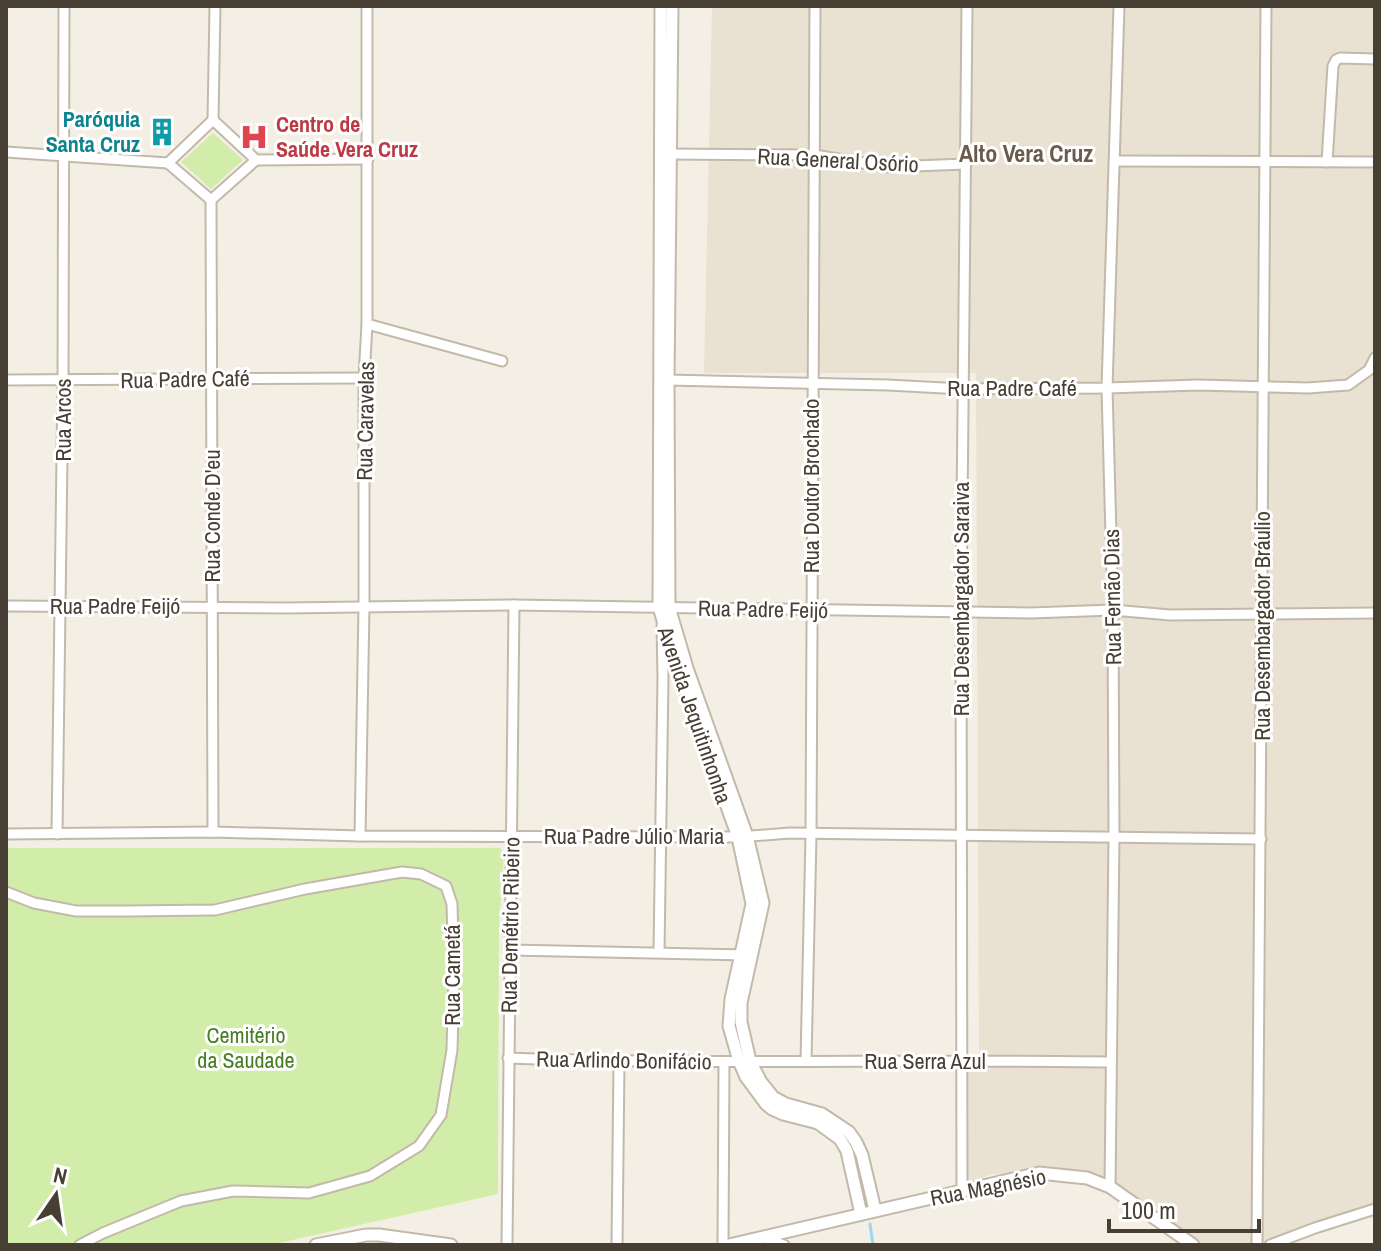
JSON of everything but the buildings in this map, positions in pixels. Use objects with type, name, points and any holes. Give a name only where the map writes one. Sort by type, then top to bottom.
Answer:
[{"type":"street","name":"Rua Arcos","points":[[57,834],[64,6]]},
{"type":"street","points":[[168,163],[213,120],[215,6]]},
{"type":"street","name":"Rua Caravelas","points":[[360,836],[367,324],[367,6]]},
{"type":"street","name":"Avenida Jequitinhonha","points":[[661,6],[666,154]]},
{"type":"street","name":"Avenida Jequitinhonha","points":[[672,6],[666,154],[663,611],[742,836],[752,904],[746,955],[731,999],[729,1026],[745,1061],[773,1097],[822,1114],[849,1132],[862,1155],[875,1210]]},
{"type":"street","name":"Rua Doutor Brochado","points":[[806,1061],[811,835],[815,6]]},
{"type":"street","name":"Rua Desembargador Saraiva","points":[[962,1192],[960,835],[967,6]]},
{"type":"street","name":"Rua Fernão Dias","points":[[1110,1187],[1114,836],[1113,610],[1107,388],[1119,6]]},
{"type":"street","name":"Rua Desembargador Bráulio","points":[[1257,1245],[1266,6]]},
{"type":"street","points":[[1327,162],[1333,66],[1340,58],[1375,59]]},
{"type":"street","points":[[213,120],[256,160]]},
{"type":"street","points":[[6,152],[168,163],[211,200],[256,160],[368,159]]},
{"type":"street","name":"Rua General Osório","points":[[666,154],[814,155],[888,167],[966,164]]},
{"type":"street","points":[[1115,161],[1375,162]]},
{"type":"street","name":"Rua Conde D'eu","points":[[211,200],[213,832]]},
{"type":"street","name":"Avenida Jequitinhonha","points":[[663,611],[668,380],[665,229]]},
{"type":"street","points":[[367,324],[502,361]]},
{"type":"street","name":"Rua Padre Café","points":[[668,380],[962,389],[1198,385],[1338,387],[1355,381],[1369,370],[1375,358]]},
{"type":"street","name":"Rua Padre Café","points":[[6,380],[364,378]]},
{"type":"street","name":"Rua Padre Feijó","points":[[6,606],[286,608],[514,605],[663,611],[811,609],[1030,613],[1113,610],[1170,615],[1375,613]]},
{"type":"street","name":"Rua Demétrio Ribeiro","points":[[507,1245],[514,605]]},
{"type":"street","points":[[659,952],[663,611]]},
{"type":"street","points":[[663,677],[683,669]]},
{"type":"street","name":"Rua Padre Júlio Maria","points":[[6,834],[213,832],[360,836],[742,836],[790,833],[1261,839]]},
{"type":"street","name":"Rua Cametá","points":[[6,892],[34,903],[76,911],[215,910],[305,889],[402,872],[421,874],[446,886],[452,904],[452,1050],[441,1115],[419,1146],[370,1176],[309,1193],[233,1191],[181,1201],[80,1245]]},
{"type":"street","points":[[510,950],[746,955]]},
{"type":"street","name":"Rua Arlindo Bonifácio","points":[[508,1058],[619,1062],[745,1061]]},
{"type":"street","name":"Avenida Jequitinhonha","points":[[745,1061],[746,1077],[772,1109],[824,1126],[840,1139],[849,1157],[861,1214]]},
{"type":"street","name":"Rua Serra Azul","points":[[745,1061],[1111,1062]]},
{"type":"street","points":[[617,1245],[619,1062]]},
{"type":"street","points":[[723,1245],[724,1062]]},
{"type":"street","name":"Rua Magnésio","points":[[729,1245],[1039,1173],[1087,1178],[1110,1187],[1193,1245]]},
{"type":"street","points":[[1270,1245],[1375,1209]]},
{"type":"street","points":[[316,1245],[366,1235],[451,1245]]},
{"type":"street","points":[[765,1238],[784,1245]]},
{"type":"shaded area","points":[[712,6],[1375,6],[1375,1208],[1272,1245],[1189,1245],[1110,1191],[1054,1176],[992,1174],[956,1188],[960,1060],[979,1060],[976,373],[704,373]]},
{"type":"green space","points":[[213,133],[243,160],[211,189],[181,162]]},
{"type":"green space","name":"Cemitério da Saudade","points":[[6,848],[500,848],[504,853],[499,926],[498,1194],[270,1245],[6,1245]]},
{"type":"waterway","points":[[870,1224],[873,1245]]},
{"type":"place","name":"Paróquia Santa Cruz","points":[[162,132]]},
{"type":"place","name":"Centro de Saúde Vera Cruz","points":[[254,137]]},
{"type":"district","name":"Alto Vera Cruz","points":[[1026,154]]}]
